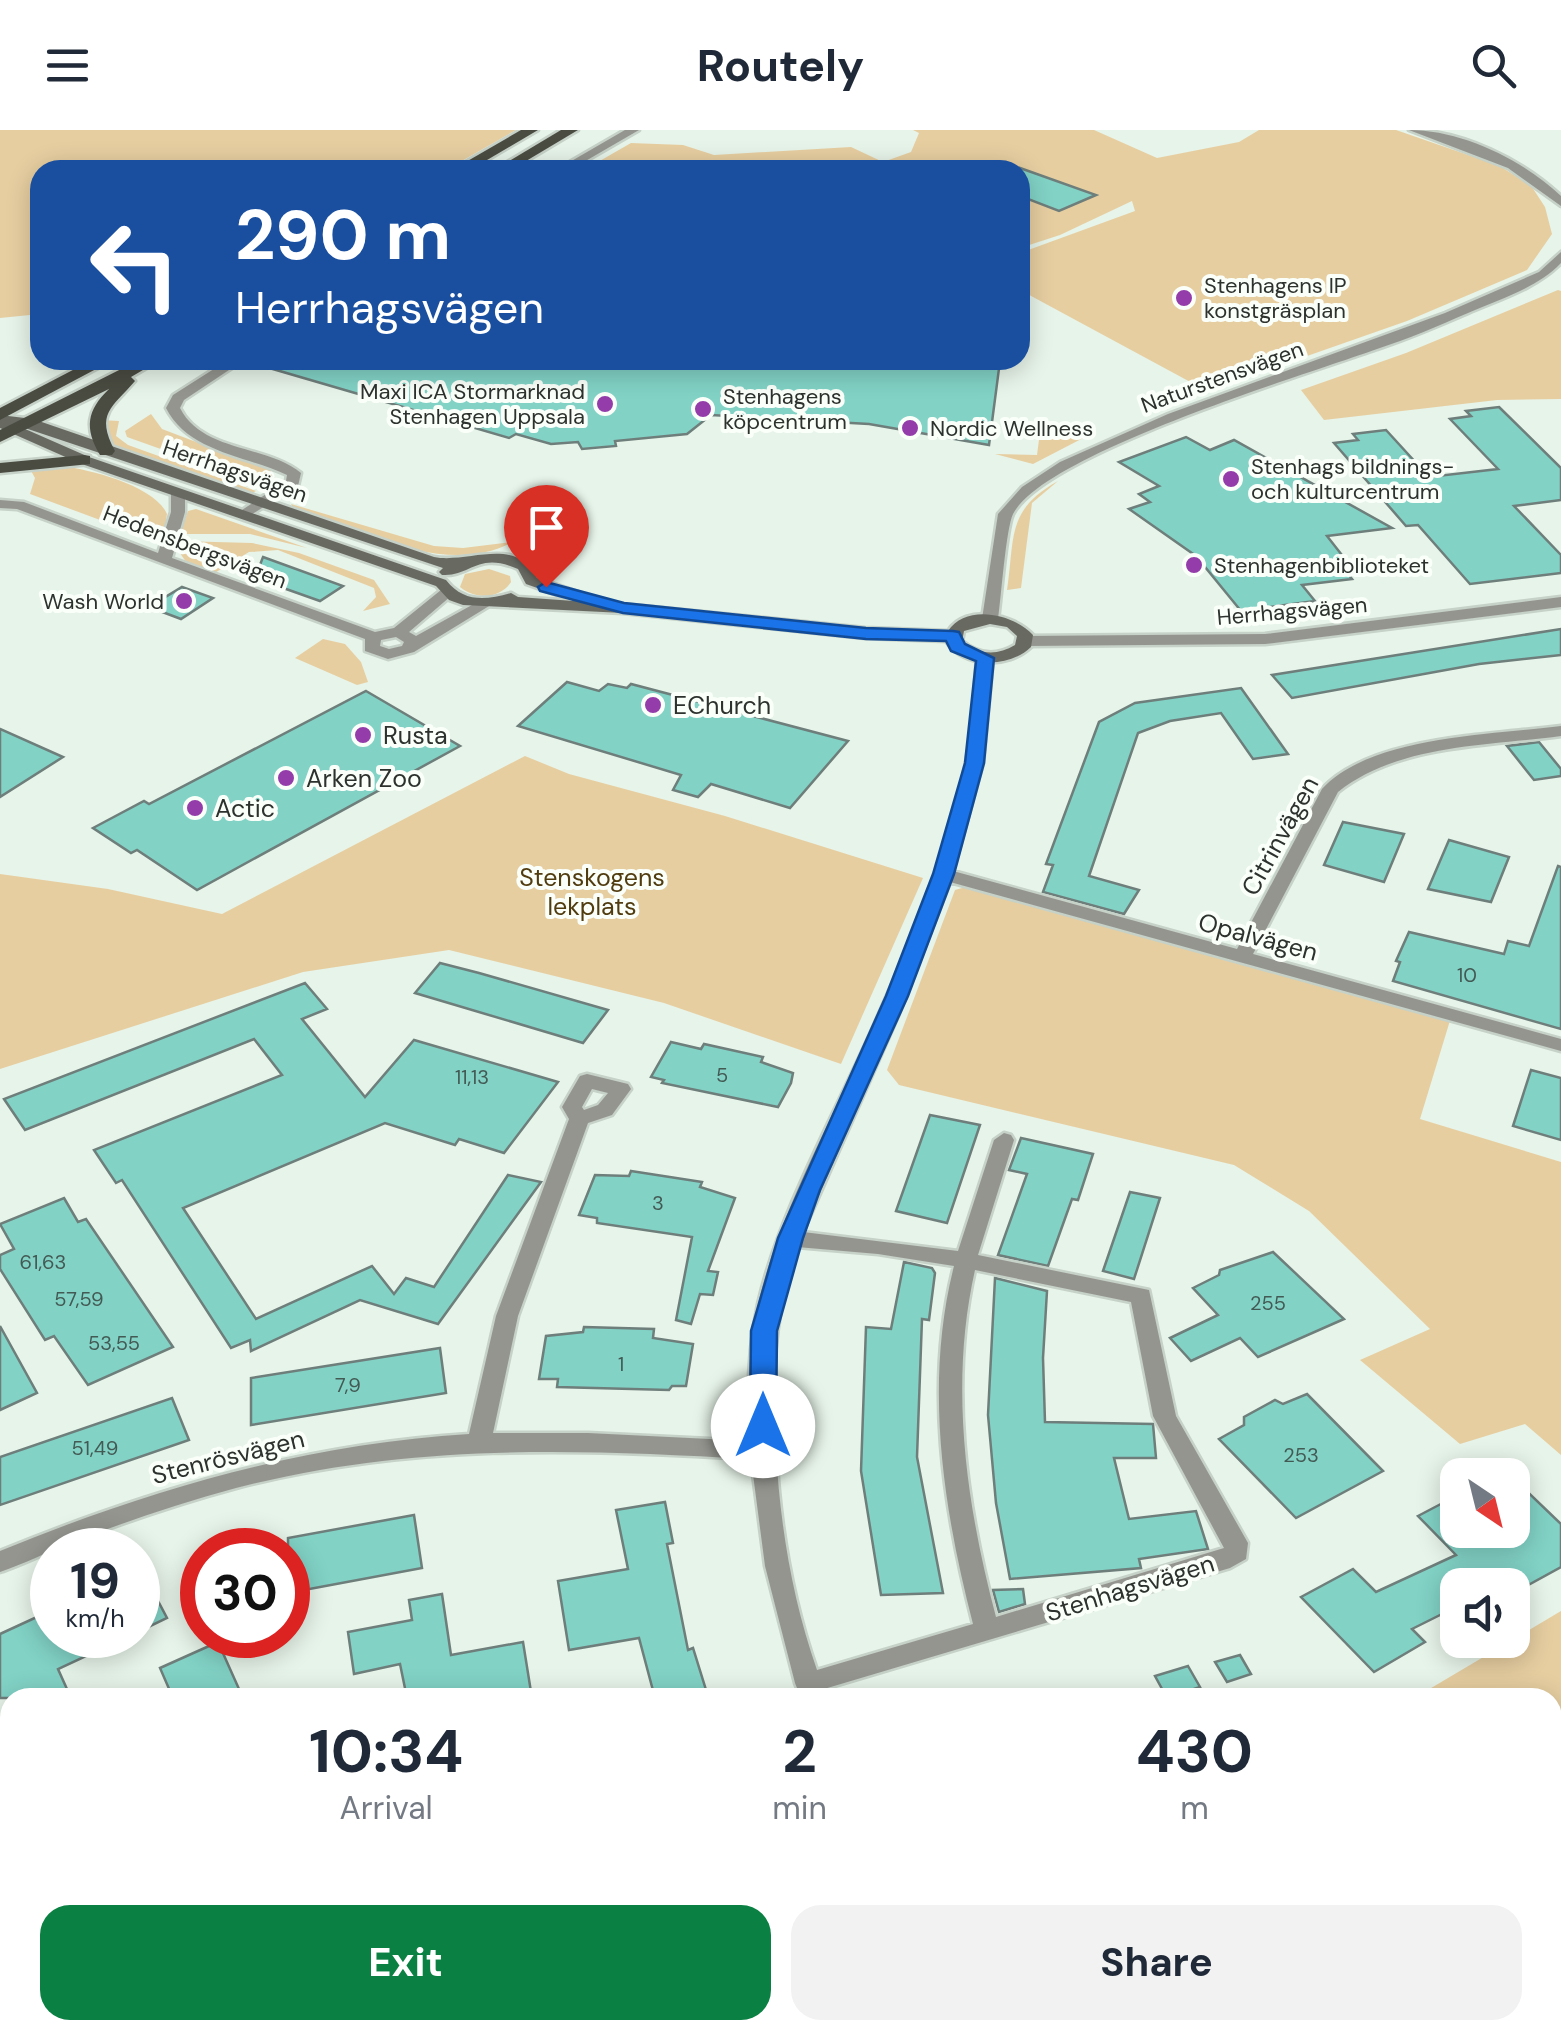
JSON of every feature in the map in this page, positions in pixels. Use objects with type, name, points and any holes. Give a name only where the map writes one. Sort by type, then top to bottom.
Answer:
[{"type":"main road","points":[[477,160],[531,130]]},
{"type":"main road","points":[[518,160],[571,130]]},
{"type":"main road","points":[[7,424],[90,370]]},
{"type":"main road","points":[[7,424],[130,370]]},
{"type":"main road","points":[[106,450],[96,435],[99,409],[140,370]]},
{"type":"main road","points":[[0,468],[84,460]]},
{"type":"street","points":[[580,160],[633,130]]},
{"type":"street","points":[[1415,130],[1496,158],[1558,196]]},
{"type":"street","name":"Naturstensvägen","points":[[990,619],[1005,514],[1012,500],[1032,485],[1126,436],[1382,343],[1543,275],[1561,256]]},
{"type":"street","points":[[1543,275],[1561,281]]},
{"type":"street","points":[[221,370],[178,398],[173,408],[182,426],[198,436],[279,464],[294,473],[293,483],[244,516]]},
{"type":"street","name":"Herrhagsvägen","points":[[7,424],[106,450],[430,562],[456,566]]},
{"type":"street","name":"Herrhagsvägen","points":[[7,424],[84,460],[444,588],[460,600],[494,602]]},
{"type":"street","points":[[164,558],[178,512],[178,493]]},
{"type":"street","name":"Hedensbergsvägen","points":[[0,504],[18,505],[374,637],[371,648],[381,654],[400,652],[412,645]]},
{"type":"street","points":[[374,637],[399,632],[444,588],[444,575],[456,566],[478,558],[498,558],[524,566],[530,580]]},
{"type":"street","points":[[399,632],[411,637],[412,645],[524,590],[530,580]]},
{"type":"street","points":[[530,580],[623,608]]},
{"type":"street","points":[[494,602],[623,608],[866,633],[953,636]]},
{"type":"street","name":"Herrhagsvägen","points":[[1026,642],[1265,639],[1561,602]]},
{"type":"street","points":[[990,619],[1012,624],[1025,635],[1026,642],[1017,652],[985,658],[958,648],[953,636],[964,623],[990,619]]},
{"type":"street","name":"Stenhagsvägen","points":[[810,1688],[787,1618],[766,1496],[764,1331],[808,1190],[897,996],[944,874],[974,763],[985,658]]},
{"type":"street","name":"Citrinvägen","points":[[1242,959],[1341,777],[1362,765],[1398,755],[1561,732]]},
{"type":"street","name":"Opalvägen","points":[[944,874],[1561,1045]]},
{"type":"street","points":[[480,1442],[507,1316],[578,1119]]},
{"type":"street","points":[[987,1631],[971,1572],[952,1432],[954,1322],[966,1262],[1004,1140]]},
{"type":"street","name":"Stenhagsvägen","points":[[790,1238],[966,1262],[1142,1296],[1151,1360],[1166,1416],[1236,1543],[1237,1552],[1230,1558],[987,1631],[817,1688]]},
{"type":"street","name":"Stenrösvägen","points":[[0,1562],[52,1539],[212,1486],[362,1454],[480,1442],[586,1440],[764,1451]]},
{"type":"green space","points":[[0,130],[516,130],[464,160],[30,160],[30,315],[0,318]]},
{"type":"green space","points":[[913,130],[1094,130],[1157,158],[1239,142],[1259,130],[1396,130],[1500,166],[1532,187],[1545,207],[1552,234],[1527,270],[1407,321],[1207,391],[1030,295],[1030,249],[1135,211],[1132,201],[1030,245],[1030,160],[889,160],[911,152],[919,133]]},
{"type":"green space","points":[[631,143],[683,145],[714,155],[851,147],[879,160],[601,160]]},
{"type":"green space","points":[[1558,290],[1561,399],[1497,400],[1324,420],[1301,390],[1406,353]]},
{"type":"green space","points":[[151,414],[162,429],[270,470],[277,483],[270,488],[127,437],[125,431]]},
{"type":"green space","points":[[101,420],[119,421],[116,436],[128,445],[256,491],[250,494],[116,446],[104,436]]},
{"type":"green space","points":[[1040,432],[1089,435],[1033,464],[995,454],[1037,455]]},
{"type":"green space","points":[[63,466],[105,476],[150,495],[167,514],[164,534],[127,530],[30,494],[35,478],[30,469]]},
{"type":"green space","points":[[1058,481],[1032,503],[1021,588],[1007,590],[1013,540],[1021,514],[1041,492]]},
{"type":"green space","points":[[291,504],[434,546],[463,548],[513,542],[487,552],[432,553],[374,538],[294,509]]},
{"type":"green space","points":[[196,509],[307,548],[250,534],[180,534],[188,511]]},
{"type":"green space","points":[[179,541],[252,543],[299,553],[374,580],[390,604],[363,611],[376,597],[374,588],[278,550],[249,552],[213,574],[184,559]]},
{"type":"green space","points":[[489,569],[510,576],[511,582],[500,592],[487,596],[460,587],[465,574]]},
{"type":"green space","points":[[323,639],[345,644],[361,662],[368,682],[357,685],[295,658]]},
{"type":"green space","name":"Stenskogens lekplats","points":[[525,756],[569,774],[725,816],[923,878],[841,1064],[664,1003],[449,950],[303,972],[0,1069],[0,874],[108,889],[222,914]]},
{"type":"green space","points":[[976,884],[1452,1014],[1420,1119],[1561,1162],[1561,1455],[1525,1424],[1460,1444],[1360,1360],[1430,1329],[1309,1211],[1234,1165],[899,1085],[887,1070],[955,890]]},
{"type":"green space","points":[[1561,1611],[1561,1688],[1431,1688],[1482,1658],[1530,1658],[1530,1629]]},
{"type":"building","points":[[1030,172],[1096,195],[1059,211],[1030,200]]},
{"type":"building","name":"Stenhagens köpcentrum","points":[[276,370],[999,370],[989,445],[869,424],[711,415],[687,434],[615,441],[616,446],[582,449],[578,442],[551,444],[516,434],[509,438]]},
{"type":"building","points":[[1499,407],[1561,468],[1561,500],[1514,506],[1561,555],[1561,573],[1470,584],[1418,525],[1406,526],[1334,443],[1358,440],[1353,434],[1386,430],[1429,477],[1498,469],[1450,419],[1471,416],[1466,411]]},
{"type":"building","points":[[1186,437],[1210,450],[1234,440],[1392,528],[1327,536],[1356,573],[1348,574],[1352,579],[1302,585],[1315,601],[1241,611],[1196,556],[1129,509],[1150,502],[1139,494],[1159,486],[1119,462]]},
{"type":"building","points":[[263,557],[343,586],[320,601],[255,578]]},
{"type":"building","name":"Wash World","points":[[182,587],[213,598],[181,619],[149,607]]},
{"type":"building","points":[[1561,629],[1561,655],[1479,664],[1292,698],[1272,675]]},
{"type":"building","points":[[567,682],[599,691],[608,684],[627,688],[631,684],[848,741],[790,808],[711,784],[698,797],[673,790],[681,775],[518,726]]},
{"type":"building","points":[[1241,688],[1288,754],[1253,759],[1221,713],[1170,721],[1138,733],[1089,876],[1139,890],[1124,914],[1043,892],[1053,865],[1046,864],[1099,722],[1135,703]]},
{"type":"building","points":[[366,691],[460,746],[197,890],[137,850],[131,853],[93,828],[144,801],[149,804]]},
{"type":"building","points":[[0,729],[63,757],[0,797]]},
{"type":"building","points":[[1539,742],[1561,769],[1561,776],[1534,780],[1507,746]]},
{"type":"building","points":[[1343,822],[1404,834],[1384,882],[1324,865]]},
{"type":"building","points":[[1449,840],[1509,857],[1491,902],[1428,889]]},
{"type":"building","points":[[1558,866],[1561,1029],[1393,981],[1400,962],[1396,961],[1409,932],[1504,954],[1508,941],[1529,946]]},
{"type":"building","points":[[440,963],[608,1010],[583,1043],[415,993]]},
{"type":"building","points":[[305,983],[327,1009],[302,1019],[365,1097],[414,1040],[558,1082],[504,1153],[459,1139],[455,1145],[385,1123],[183,1208],[256,1319],[372,1266],[394,1294],[406,1278],[434,1287],[508,1175],[541,1182],[438,1324],[360,1300],[251,1351],[250,1340],[231,1348],[122,1180],[116,1183],[94,1150],[282,1075],[254,1039],[25,1130],[4,1099]]},
{"type":"building","points":[[671,1042],[701,1049],[704,1044],[763,1057],[761,1062],[793,1073],[791,1083],[778,1107],[662,1083],[664,1080],[651,1077]]},
{"type":"building","points":[[1531,1070],[1561,1078],[1561,1140],[1513,1126]]},
{"type":"building","points":[[930,1115],[980,1125],[947,1223],[896,1211]]},
{"type":"building","points":[[1021,1138],[1093,1154],[1078,1200],[1072,1199],[1048,1266],[998,1255],[1027,1174],[1009,1170]]},
{"type":"building","points":[[631,1171],[702,1182],[700,1187],[735,1198],[708,1271],[718,1272],[713,1295],[700,1294],[691,1324],[676,1320],[692,1237],[597,1223],[597,1218],[579,1215],[595,1175],[629,1176]]},
{"type":"building","points":[[1130,1192],[1160,1198],[1134,1279],[1103,1271]]},
{"type":"building","points":[[64,1198],[78,1222],[86,1219],[173,1347],[88,1385],[54,1336],[45,1340],[0,1269],[0,1255],[14,1249],[0,1224]]},
{"type":"building","points":[[1273,1252],[1344,1319],[1258,1357],[1240,1338],[1191,1361],[1170,1338],[1218,1315],[1193,1288],[1219,1275],[1220,1270]]},
{"type":"building","points":[[904,1262],[932,1268],[935,1273],[929,1320],[922,1319],[917,1457],[943,1593],[881,1595],[861,1471],[866,1327],[891,1329]]},
{"type":"building","points":[[995,1278],[1047,1291],[1045,1422],[1153,1424],[1156,1458],[1114,1458],[1129,1519],[1196,1511],[1208,1549],[1139,1559],[1141,1568],[1010,1579],[996,1503],[988,1415]]},
{"type":"building","points":[[0,1326],[37,1393],[0,1410]]},
{"type":"building","points":[[584,1327],[654,1329],[653,1338],[693,1344],[686,1386],[672,1386],[669,1390],[557,1387],[558,1379],[539,1379],[546,1336],[583,1332]]},
{"type":"building","points":[[440,1348],[446,1393],[251,1425],[251,1378]]},
{"type":"building","points":[[1307,1394],[1383,1471],[1296,1518],[1219,1439],[1244,1425],[1244,1417],[1275,1400],[1283,1404]]},
{"type":"building","points":[[172,1398],[189,1440],[0,1505],[0,1457]]},
{"type":"building","points":[[1530,1494],[1561,1524],[1561,1567],[1530,1584],[1530,1568],[1440,1568],[1440,1615],[1412,1629],[1425,1642],[1374,1672],[1301,1597],[1353,1569],[1376,1592],[1456,1555],[1449,1548],[1530,1548]]},
{"type":"building","points":[[665,1502],[673,1543],[667,1544],[688,1650],[693,1648],[705,1688],[652,1688],[639,1638],[569,1650],[558,1581],[628,1569],[616,1510]]},
{"type":"building","points":[[1440,1504],[1440,1539],[1418,1516]]},
{"type":"building","points":[[414,1515],[422,1568],[310,1589],[310,1534]]},
{"type":"building","points":[[1023,1589],[1025,1604],[999,1612],[993,1590]]},
{"type":"building","points":[[442,1594],[451,1655],[523,1642],[530,1688],[405,1688],[400,1664],[354,1674],[348,1632],[412,1620],[409,1600]]},
{"type":"building","points":[[30,1620],[30,1658],[82,1658],[58,1669],[67,1688],[0,1688],[0,1634]]},
{"type":"building","points":[[1240,1655],[1251,1674],[1227,1682],[1215,1662]]},
{"type":"building","points":[[182,1658],[225,1658],[239,1688],[169,1688],[160,1668]]},
{"type":"building","points":[[1188,1666],[1200,1687],[1162,1688],[1155,1676]]},
{"type":"place","name":"Stenhagens IP konstgräsplan","points":[[1184,298]]},
{"type":"place","name":"Maxi ICA Stormarknad Stenhagen Uppsala","points":[[605,404]]},
{"type":"place","name":"Stenhagens köpcentrum","points":[[703,409]]},
{"type":"place","name":"Nordic Wellness","points":[[910,428]]},
{"type":"place","name":"Stenhags bildnings- och kulturcentrum","points":[[1231,479]]},
{"type":"place","name":"Stenhagenbiblioteket","points":[[1194,565]]},
{"type":"place","name":"Wash World","points":[[184,601]]},
{"type":"place","name":"EChurch","points":[[653,705]]},
{"type":"place","name":"Rusta","points":[[363,735]]},
{"type":"place","name":"Arken Zoo","points":[[286,778]]},
{"type":"place","name":"Actic","points":[[195,808]]},
{"type":"route","points":[[546,587],[623,608],[866,633],[953,636],[958,648],[985,658],[974,763],[944,874],[897,996],[790,1238],[764,1331],[763,1426]]}]
